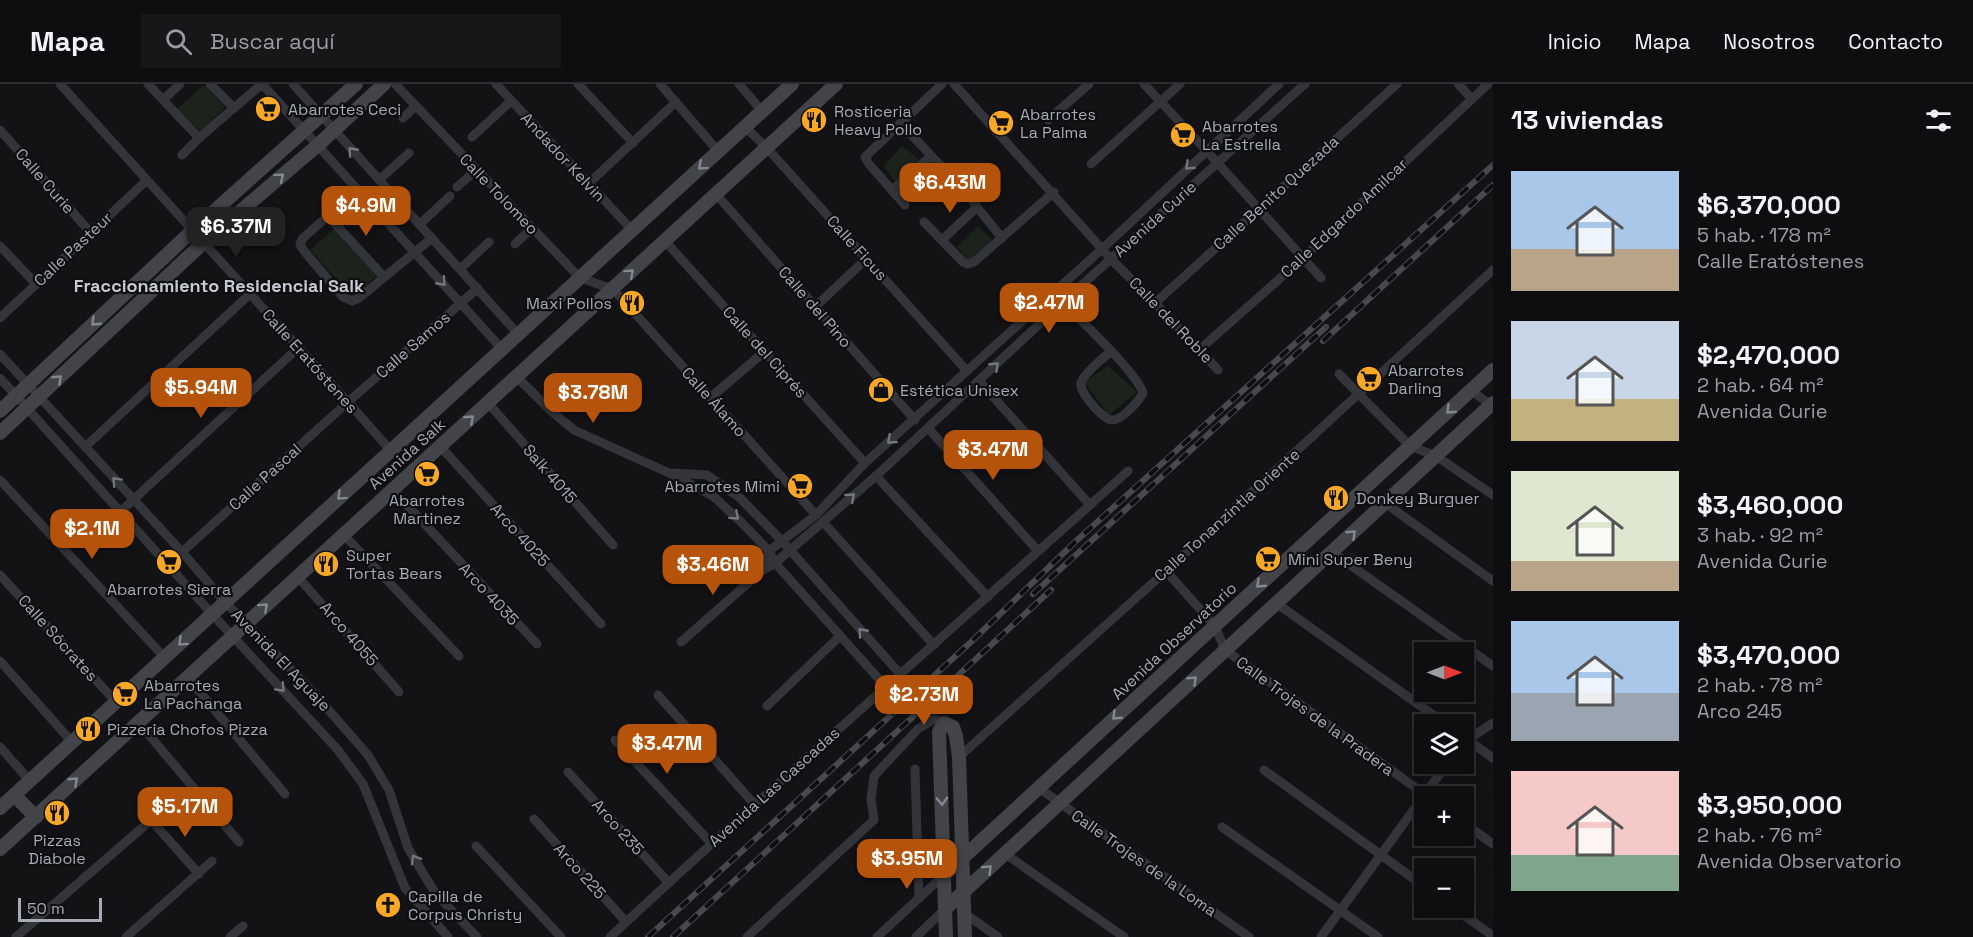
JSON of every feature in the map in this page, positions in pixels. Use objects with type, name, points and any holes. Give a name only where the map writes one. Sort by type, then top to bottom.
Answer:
[{"type":"street","name":"Calle Eratóstenes","points":[[60,84],[390,451]]},
{"type":"street","points":[[148,84],[199,138]]},
{"type":"street","points":[[163,100],[180,84]]},
{"type":"street","points":[[210,84],[234,108]]},
{"type":"street","points":[[182,155],[262,84],[502,349]]},
{"type":"street","points":[[292,84],[518,334]]},
{"type":"street","points":[[0,411],[192,231],[356,84]]},
{"type":"street","points":[[0,433],[203,243],[318,145],[384,84]]},
{"type":"street","name":"Calle Tolomeo","points":[[395,84],[580,278],[612,289]]},
{"type":"street","name":"Andador Kelvin","points":[[496,84],[632,230]]},
{"type":"street","points":[[578,84],[633,143]]},
{"type":"street","points":[[660,84],[718,151]]},
{"type":"street","points":[[739,84],[762,111]]},
{"type":"street","name":"Avenida Salk","points":[[0,808],[792,84]]},
{"type":"street","name":"Avenida Salk","points":[[0,849],[836,84]]},
{"type":"street","points":[[905,205],[869,164],[866,156],[942,84]]},
{"type":"street","name":"Calle del Roble","points":[[954,84],[1054,192],[1111,259],[1218,370]]},
{"type":"street","points":[[1048,120],[1089,84]]},
{"type":"street","points":[[1144,84],[1321,278]]},
{"type":"street","points":[[1091,164],[1180,84]]},
{"type":"street","name":"Avenida Curie","points":[[681,642],[763,570],[790,550],[820,518],[865,463],[1103,248],[1279,84]]},
{"type":"street","name":"Avenida Curie","points":[[769,551],[820,518],[876,476],[1063,302],[1305,84]]},
{"type":"street","name":"Calle Benito Quezada","points":[[1155,303],[1397,84]]},
{"type":"street","points":[[1458,84],[1472,99]]},
{"type":"street","name":"Calle Edgardo Amilcar","points":[[1199,350],[1303,258],[1488,84]]},
{"type":"street","points":[[472,137],[511,101]]},
{"type":"street","points":[[588,184],[676,102]]},
{"type":"street","points":[[403,118],[416,106]]},
{"type":"street","points":[[900,123],[943,168]]},
{"type":"street","name":"Calle Ficus","points":[[745,127],[767,148],[967,371]]},
{"type":"street","name":"Calle Curie","points":[[0,130],[91,233]]},
{"type":"street","points":[[379,180],[409,153]]},
{"type":"street","points":[[892,189],[931,156]]},
{"type":"street","points":[[457,187],[476,170]]},
{"type":"street","name":"Calle Pasteur","points":[[0,318],[147,180]]},
{"type":"street","points":[[963,187],[976,207],[1002,238]]},
{"type":"street","points":[[357,190],[302,239],[300,245],[343,297],[352,301],[359,298],[432,238]]},
{"type":"street","points":[[924,222],[963,262],[968,264],[974,262],[1054,192]]},
{"type":"street","name":"Calle del Pino","points":[[716,194],[915,420]]},
{"type":"street","points":[[420,224],[450,196]]},
{"type":"street","points":[[942,240],[976,207]]},
{"type":"street","points":[[328,216],[384,277]]},
{"type":"street","points":[[515,244],[532,228]]},
{"type":"street","name":"Calle del Ciprés","points":[[665,241],[865,463]]},
{"type":"street","points":[[460,269],[489,242]]},
{"type":"street","points":[[0,246],[36,284]]},
{"type":"street","points":[[815,307],[866,259]]},
{"type":"street","name":"Calle Tonanzintla Oriente","points":[[959,757],[1166,572],[1493,270]]},
{"type":"street","name":"Calle Samos","points":[[348,402],[478,288]]},
{"type":"street","name":"Calle Álamo","points":[[612,289],[934,645]]},
{"type":"street","points":[[86,447],[250,294]]},
{"type":"street","points":[[1063,302],[1110,352],[1140,385],[1143,393],[1138,401],[1116,420],[1105,418],[1082,392],[1080,385],[1082,379],[1110,352]]},
{"type":"street","points":[[1006,336],[1015,347]]},
{"type":"street","points":[[121,511],[298,348]]},
{"type":"street","points":[[710,399],[764,352]]},
{"type":"street","name":"Avenida El Aguaje","points":[[0,354],[225,602],[311,690],[368,756],[389,790],[408,848],[421,870],[436,894],[477,937]]},
{"type":"street","name":"Avenida Observatorio","points":[[877,937],[1493,370]]},
{"type":"street","points":[[1339,374],[1410,446],[1436,456],[1493,495]]},
{"type":"street","points":[[517,377],[574,430],[669,473],[713,496],[769,551],[775,563],[887,688]]},
{"type":"street","name":"Avenida El Aguaje","points":[[0,378],[338,750],[363,784],[405,888],[448,937]]},
{"type":"street","points":[[979,381],[1090,505]]},
{"type":"street","points":[[916,937],[1004,853],[1492,405],[1471,390]]},
{"type":"street","points":[[938,399],[946,411]]},
{"type":"street","name":"Calle Pascal","points":[[182,552],[348,402]]},
{"type":"street","name":"Salk 4015","points":[[488,403],[612,545]]},
{"type":"street","points":[[928,428],[1038,551]]},
{"type":"street","name":"Arco 4025","points":[[440,447],[601,624]]},
{"type":"street","name":"Avenida Las Cascadas","points":[[610,937],[754,804],[887,688],[1128,471]]},
{"type":"street","points":[[669,473],[707,475],[739,497],[782,541],[901,675]]},
{"type":"street","points":[[876,476],[988,597]]},
{"type":"street","points":[[0,480],[165,658]]},
{"type":"street","name":"Arco 4035","points":[[393,490],[537,644]]},
{"type":"street","points":[[1385,503],[1493,582]]},
{"type":"street","points":[[344,535],[459,656]]},
{"type":"street","points":[[763,570],[769,551]]},
{"type":"street","points":[[1332,552],[1493,666]]},
{"type":"street","name":"Calle Trojes de la Pradera","points":[[1166,572],[1215,626],[1225,650],[1414,786]]},
{"type":"street","name":"Calle Sócrates","points":[[0,575],[116,702]]},
{"type":"street","name":"Arco 4055","points":[[298,577],[399,692]]},
{"type":"street","points":[[1276,603],[1432,714]]},
{"type":"street","points":[[767,706],[840,636]]},
{"type":"street","points":[[0,661],[72,742]]},
{"type":"street","points":[[188,678],[285,794]]},
{"type":"street","points":[[658,695],[754,804]]},
{"type":"street","points":[[747,937],[874,820],[871,799],[874,776],[918,729],[934,719],[953,727],[959,757],[965,937]]},
{"type":"street","points":[[138,723],[239,842]]},
{"type":"street","points":[[944,723],[939,732],[946,937]]},
{"type":"street","points":[[1474,734],[1493,723]]},
{"type":"street","points":[[615,740],[711,843]]},
{"type":"street","points":[[1474,745],[1493,758]]},
{"type":"street","points":[[0,747],[30,781]]},
{"type":"street","points":[[915,769],[919,898]]},
{"type":"street","points":[[1264,770],[1414,879]]},
{"type":"street","name":"Arco 235","points":[[568,772],[669,883]]},
{"type":"street","name":"Calle Trojes de la Loma","points":[[1039,788],[1249,937]]},
{"type":"street","points":[[14,795],[36,817]]},
{"type":"street","points":[[16,937],[164,809]]},
{"type":"street","points":[[1321,937],[1414,811]]},
{"type":"street","name":"Arco 225","points":[[534,819],[626,922]]},
{"type":"street","points":[[152,820],[199,873]]},
{"type":"street","points":[[1222,826],[1378,937]]},
{"type":"street","points":[[1474,830],[1493,844]]},
{"type":"street","points":[[476,846],[561,937]]},
{"type":"street","points":[[1004,853],[1124,937]]},
{"type":"street","points":[[126,937],[212,861]]},
{"type":"street","points":[[964,914],[998,937]]},
{"type":"street","points":[[1468,918],[1493,936]]},
{"type":"street","points":[[233,936],[243,926]]},
{"type":"shaded area","points":[[204,85],[225,107],[201,132],[177,109]]},
{"type":"shaded area","points":[[902,146],[919,160],[895,181],[884,166]]},
{"type":"shaded area","points":[[978,226],[992,240],[969,260],[957,247]]},
{"type":"shaded area","points":[[335,228],[378,274],[354,298],[310,250]]},
{"type":"shaded area","points":[[1108,366],[1137,392],[1109,415],[1084,382]]},
{"type":"railway","points":[[648,937],[972,641],[1075,542],[1493,165]]},
{"type":"railway","points":[[1323,341],[1493,185]]},
{"type":"railway","points":[[1033,594],[1326,327]]},
{"type":"railway","points":[[673,937],[1051,590]]},
{"type":"place","name":"Abarrotes Ceci","points":[[268,109]]},
{"type":"place","name":"Rosticeria Heavy Pollo","points":[[814,120]]},
{"type":"place","name":"Abarrotes La Palma","points":[[1001,123]]},
{"type":"place","name":"Abarrotes La Estrella","points":[[1183,135]]},
{"type":"place","name":"Maxi Pollos","points":[[632,303]]},
{"type":"place","name":"Abarrotes Darling","points":[[1369,379]]},
{"type":"place","name":"Estética Unisex","points":[[881,390]]},
{"type":"place","name":"Abarrotes Martinez","points":[[427,474]]},
{"type":"place","name":"Abarrotes Mimi","points":[[800,486]]},
{"type":"place","name":"Donkey Burguer","points":[[1336,498]]},
{"type":"place","name":"Mini Super Beny","points":[[1268,559]]},
{"type":"place","name":"Abarrotes Sierra","points":[[169,562]]},
{"type":"place","name":"Super Tortas Bears","points":[[326,564]]},
{"type":"place","name":"Abarrotes La Pachanga","points":[[125,694]]},
{"type":"place","name":"Pizzeria Chofos Pizza","points":[[88,729]]},
{"type":"place","name":"Pizzas Diabole","points":[[57,813]]},
{"type":"place","name":"Capilla de Corpus Christy","points":[[388,905]]},
{"type":"district","name":"Fraccionamiento Residencial Salk","points":[[219,285]]}]
